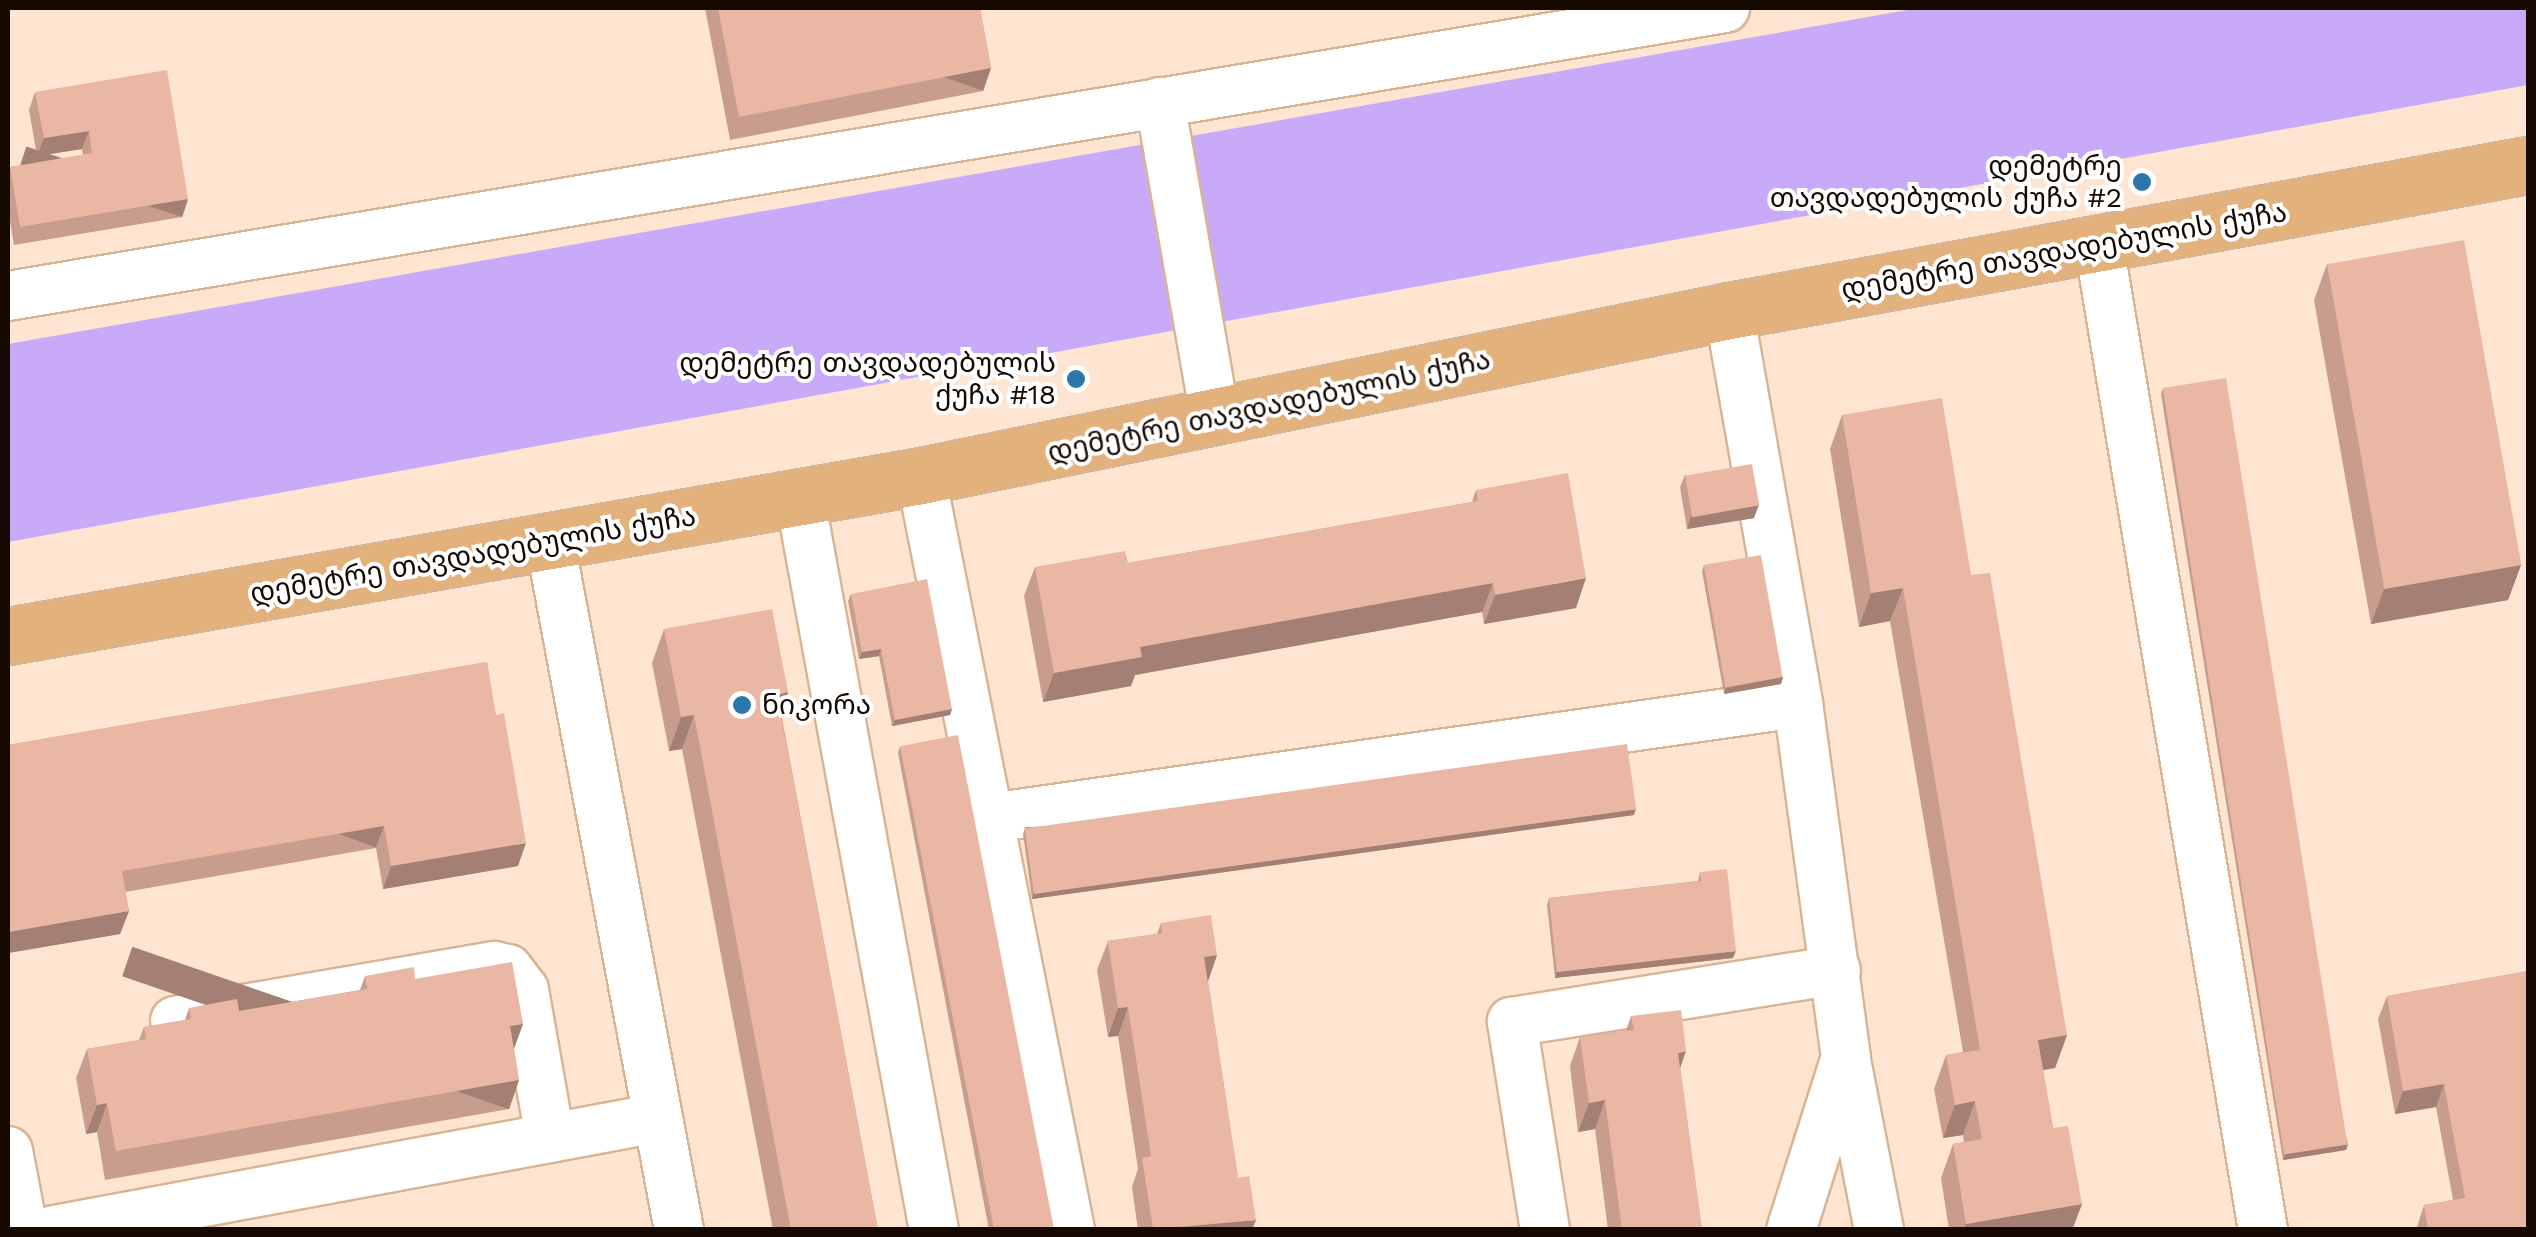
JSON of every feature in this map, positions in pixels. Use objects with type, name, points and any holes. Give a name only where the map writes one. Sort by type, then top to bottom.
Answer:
[{"type":"main road","name":"დემეტრე თავდადებულის ქუჩა","points":[[8,636],[921,476],[1729,311],[2528,166]]},
{"type":"street","points":[[8,296],[1725,8]]},
{"type":"street","points":[[1160,102],[1215,417]]},
{"type":"street","points":[[2099,245],[2263,1230]]},
{"type":"street","points":[[1729,311],[1798,702],[1846,1057],[1879,1230]]},
{"type":"street","points":[[921,476],[1070,1230]]},
{"type":"street","points":[[800,498],[934,1230]]},
{"type":"street","points":[[550,542],[679,1230]]},
{"type":"street","points":[[990,818],[1798,702]]},
{"type":"street","points":[[174,1020],[494,966],[508,969],[524,990],[550,1138]]},
{"type":"street","points":[[1545,1230],[1512,1022],[1836,970]]},
{"type":"street","points":[[1791,1230],[1846,1057]]},
{"type":"street","points":[[54,1230],[658,1118]]},
{"type":"street","points":[[8,1152],[23,1230]]},
{"type":"shaded area","points":[[1919,8],[2528,8],[2528,85],[8,542],[8,344]]},
{"type":"building","points":[[718,8],[980,8],[991,68],[739,117]]},
{"type":"building","points":[[167,70],[188,199],[20,227],[10,167],[92,153],[89,131],[44,138],[35,92]]},
{"type":"building","points":[[2464,240],[2521,565],[2384,589],[2327,264]]},
{"type":"building","points":[[2226,378],[2347,1144],[2284,1154],[2163,388]]},
{"type":"building","points":[[1942,398],[1971,575],[1990,573],[2067,1035],[2038,1040],[2053,1128],[2068,1126],[2082,1204],[1966,1224],[1953,1144],[1982,1139],[1975,1101],[1955,1105],[1946,1055],[1980,1050],[1903,588],[1871,593],[1842,415]]},
{"type":"building","points":[[1752,464],[1759,505],[1692,517],[1685,476]]},
{"type":"building","points":[[1568,473],[1586,578],[1495,595],[1493,583],[1140,647],[1142,657],[1054,673],[1035,567],[1125,551],[1128,563],[1478,501],[1476,490]]},
{"type":"building","points":[[1761,555],[1783,677],[1725,687],[1704,565]]},
{"type":"building","points":[[927,579],[952,709],[895,720],[881,649],[862,652],[851,594]]},
{"type":"building","points":[[772,609],[788,692],[777,695],[878,1230],[791,1230],[694,715],[681,717],[664,629]]},
{"type":"building","points":[[487,662],[496,715],[504,713],[526,843],[391,866],[384,826],[122,871],[129,911],[8,932],[8,745]]},
{"type":"building","points":[[958,735],[1054,1230],[994,1230],[900,746]]},
{"type":"building","points":[[1627,744],[1636,809],[1034,894],[1025,829]]},
{"type":"building","points":[[1727,869],[1736,951],[1557,972],[1549,898],[1701,881],[1700,872]]},
{"type":"building","points":[[1211,915],[1217,955],[1204,957],[1238,1178],[1249,1176],[1256,1220],[1153,1229],[1142,1158],[1151,1156],[1128,1007],[1118,1008],[1108,941],[1162,933],[1161,923]]},
{"type":"building","points":[[512,962],[523,1024],[510,1026],[519,1080],[116,1151],[107,1103],[97,1105],[87,1049],[146,1039],[144,1027],[191,1019],[189,1008],[237,999],[239,1011],[367,989],[365,976],[414,967],[415,979]]},
{"type":"building","points":[[2528,971],[2528,1230],[2428,1230],[2424,1205],[2465,1198],[2444,1084],[2403,1091],[2387,996]]},
{"type":"building","points":[[1681,1010],[1686,1051],[1678,1053],[1702,1230],[1622,1230],[1605,1100],[1589,1103],[1580,1037],[1634,1030],[1631,1016]]},
{"type":"place","name":"დემეტრე თავდადებულის ქუჩა #2","points":[[2142,182]]},
{"type":"place","name":"დემეტრე თავდადებულის ქუჩა #18","points":[[1076,379]]},
{"type":"place","name":"ნიკორა","points":[[742,705]]}]
